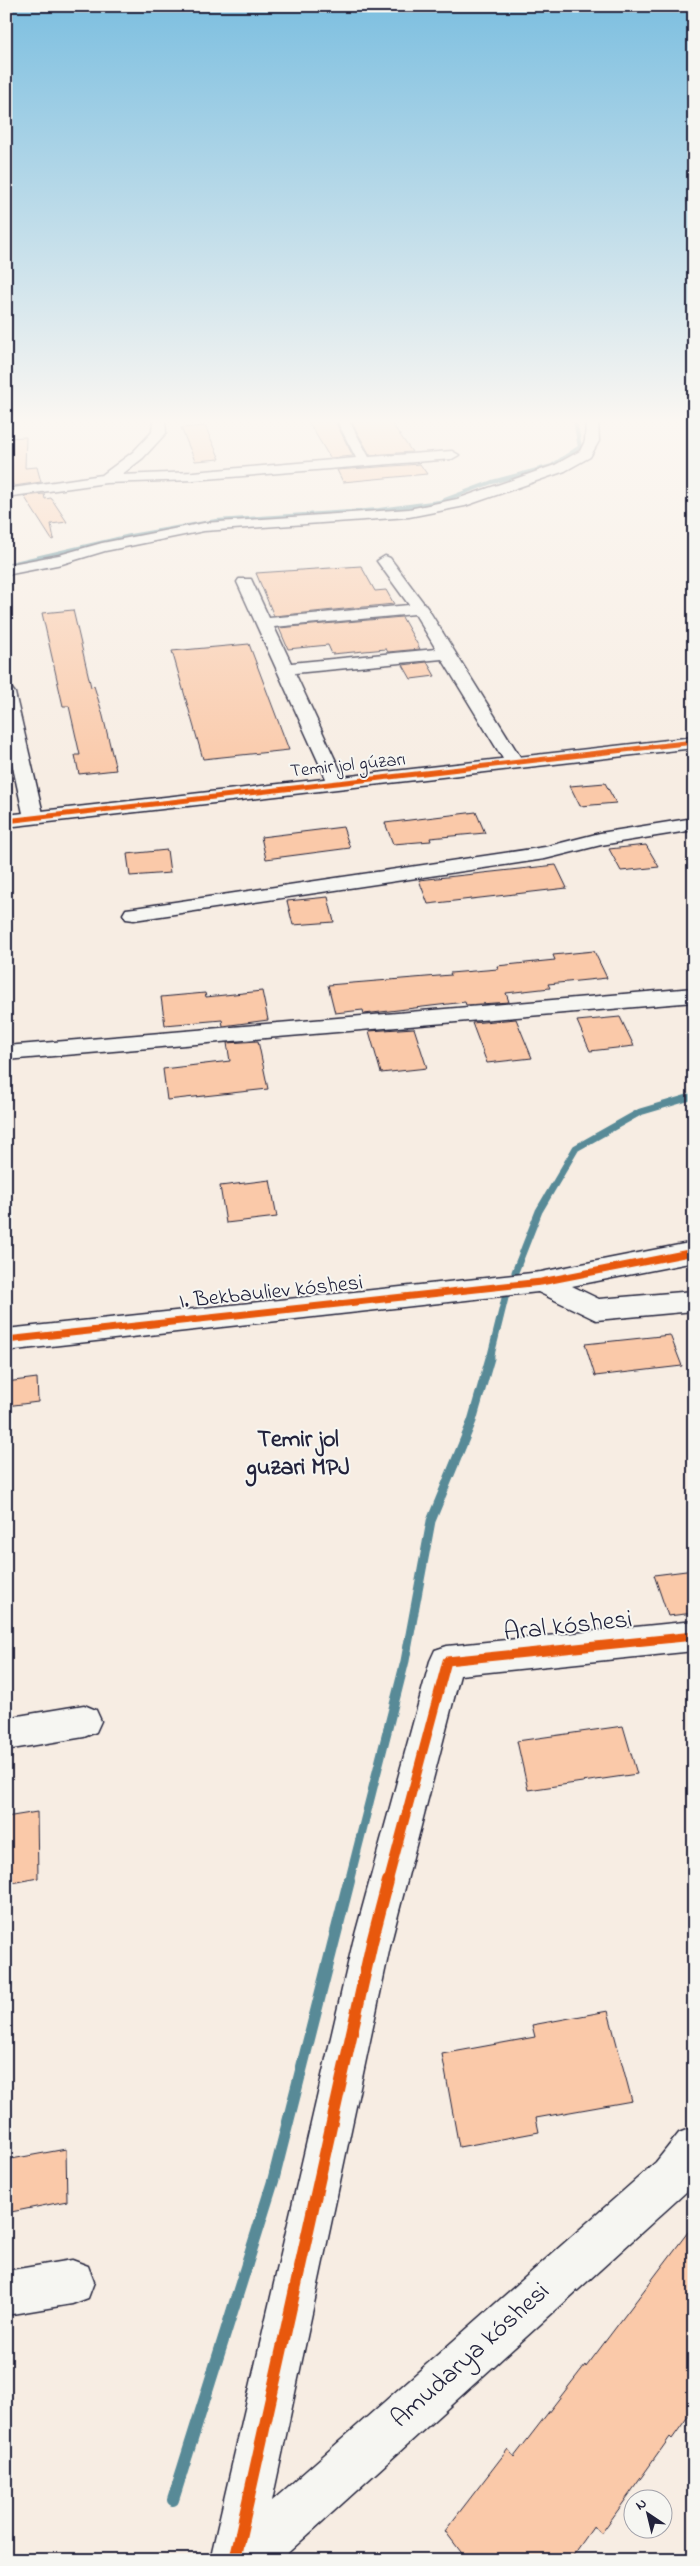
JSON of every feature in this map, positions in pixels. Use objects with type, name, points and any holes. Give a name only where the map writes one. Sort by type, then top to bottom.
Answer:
[{"type":"street","points":[[6,570],[62,559],[102,547],[134,541]]},
{"type":"street","points":[[385,562],[420,609],[516,763]]},
{"type":"street","points":[[245,582],[338,783]]},
{"type":"street","points":[[264,624],[420,609]]},
{"type":"street","points":[[285,669],[447,653]]},
{"type":"street","points":[[6,693],[34,818]]},
{"type":"street","name":"Temir jol gúzarı","points":[[6,821],[694,742]]},
{"type":"street","points":[[134,914],[545,853],[600,838],[694,824]]},
{"type":"street","points":[[6,1053],[694,995]]},
{"type":"street","name":"I. Bekbauliev kóshesi","points":[[6,1340],[540,1282],[694,1252]]},
{"type":"street","points":[[540,1282],[596,1310],[694,1301]]},
{"type":"street","name":"Aral kóshesi","points":[[235,2560],[372,1942],[447,1661],[694,1636]]},
{"type":"street","points":[[6,1734],[84,1721]]},
{"type":"street","name":"Amudarya kóshesi","points":[[243,2560],[671,2177],[694,2148]]},
{"type":"street","points":[[6,2294],[72,2282]]},
{"type":"building","points":[[361,566],[375,591],[386,590],[394,604],[274,616],[256,573]]},
{"type":"building","points":[[73,610],[91,687],[94,686],[102,712],[116,770],[79,774],[75,755],[80,755],[69,706],[63,706],[42,613]]},
{"type":"building","points":[[402,617],[420,649],[388,652],[386,649],[332,654],[328,645],[288,649],[279,628]]},
{"type":"building","points":[[249,644],[289,750],[203,759],[172,651]]},
{"type":"building","points":[[427,662],[435,676],[411,679],[403,665]]},
{"type":"building","points":[[605,783],[616,803],[580,806],[570,786]]},
{"type":"building","points":[[476,812],[485,833],[430,838],[431,841],[393,844],[385,823]]},
{"type":"building","points":[[343,827],[350,848],[266,859],[261,837]]},
{"type":"building","points":[[646,845],[659,867],[621,871],[609,849]]},
{"type":"building","points":[[167,850],[170,873],[130,876],[127,854]]},
{"type":"building","points":[[556,865],[567,888],[428,904],[419,880]]},
{"type":"building","points":[[328,897],[334,922],[293,925],[287,901]]},
{"type":"building","points":[[594,951],[607,978],[548,984],[550,988],[506,993],[509,1002],[466,1005],[465,1002],[364,1014],[363,1010],[335,1013],[328,985],[451,975],[450,973],[498,969],[497,966],[555,960],[553,955]]},
{"type":"building","points":[[262,991],[268,1020],[223,1026],[222,1020],[165,1025],[161,997],[205,993],[206,997]]},
{"type":"building","points":[[620,1017],[634,1046],[590,1051],[577,1021]]},
{"type":"building","points":[[516,1019],[532,1058],[487,1063],[472,1023]]},
{"type":"building","points":[[414,1028],[427,1068],[381,1073],[369,1031]]},
{"type":"building","points":[[258,1041],[268,1089],[167,1100],[163,1069],[230,1061],[227,1043]]},
{"type":"building","points":[[270,1180],[277,1217],[226,1223],[220,1186]]},
{"type":"building","points":[[670,1335],[682,1366],[595,1376],[585,1344]]},
{"type":"building","points":[[37,1378],[38,1402],[6,1406],[6,1382]]},
{"type":"building","points":[[694,1570],[694,1613],[668,1616],[654,1575]]},
{"type":"building","points":[[623,1726],[637,1774],[528,1790],[517,1741]]},
{"type":"building","points":[[37,1812],[38,1878],[6,1884],[6,1817]]},
{"type":"building","points":[[608,2011],[632,2101],[536,2118],[539,2132],[459,2147],[442,2054],[535,2037],[532,2025]]},
{"type":"building","points":[[66,2149],[67,2201],[6,2213],[6,2160]]},
{"type":"building","points":[[694,2224],[694,2408],[672,2439],[670,2437],[634,2488],[622,2488],[622,2504],[601,2534],[594,2526],[570,2560],[467,2560],[445,2531],[508,2449],[514,2457],[585,2365],[586,2367]]},
{"type":"waterway","points":[[6,565],[110,541]]},
{"type":"waterway","points":[[515,1272],[539,1211],[576,1148],[640,1112],[694,1096]]},
{"type":"waterway","points":[[490,1359],[506,1294]]},
{"type":"waterway","points":[[349,1882],[405,1661],[431,1521],[472,1421],[490,1358]]},
{"type":"waterway","points":[[173,2500],[273,2181],[349,1881]]},
{"type":"cycle path","points":[[6,821],[694,742]]},
{"type":"cycle path","points":[[6,1340],[541,1282],[694,1252]]},
{"type":"cycle path","points":[[235,2560],[372,1942],[447,1661],[694,1636]]},
{"type":"district","name":"Temir jol guzari MPJ","points":[[298,1454]]}]
